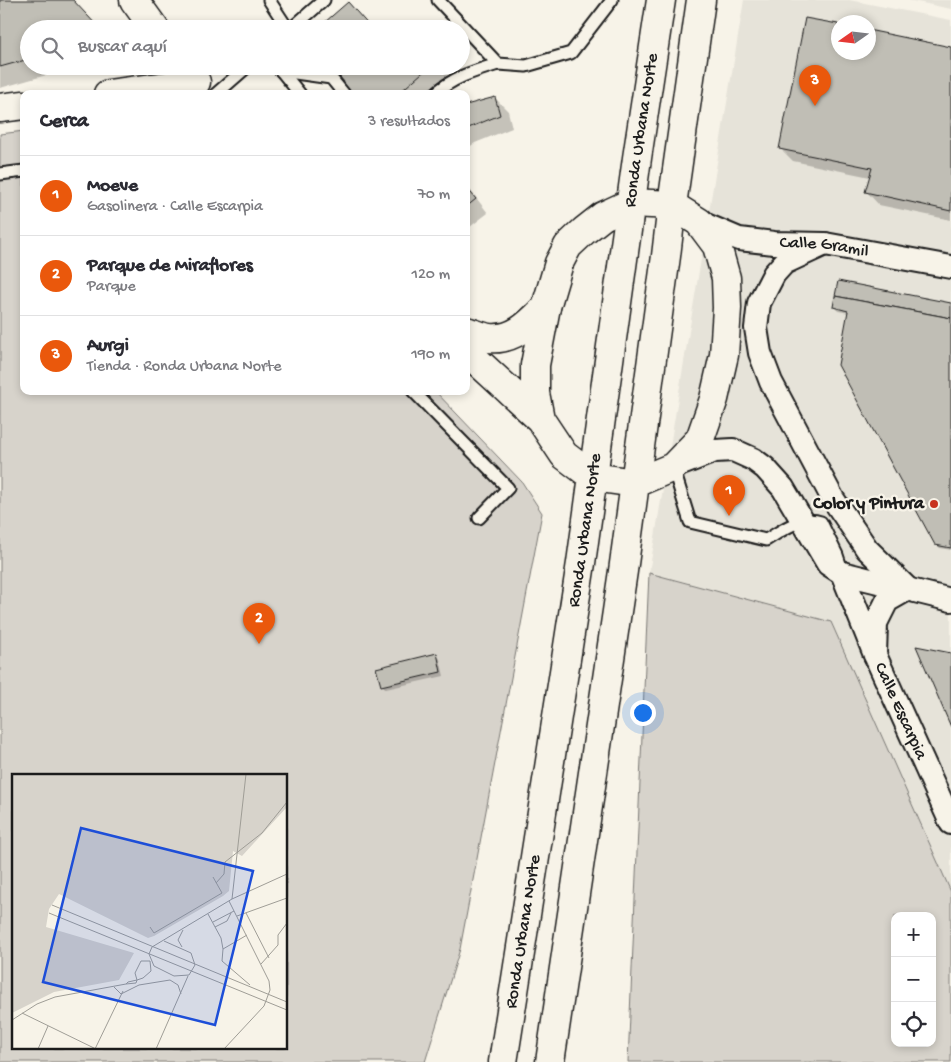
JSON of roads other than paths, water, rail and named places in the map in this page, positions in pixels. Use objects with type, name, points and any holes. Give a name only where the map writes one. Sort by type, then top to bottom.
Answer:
[{"type":"main road","points":[[134,0],[148,20]]},
{"type":"main road","name":"Ronda Urbana Norte","points":[[503,1062],[581,563],[661,0]]},
{"type":"main road","points":[[550,1062],[636,483],[701,0]]},
{"type":"main road","points":[[145,90],[201,84]]},
{"type":"main road","points":[[0,108],[20,106]]},
{"type":"main road","points":[[470,355],[540,419],[564,455],[593,477],[636,483],[673,467],[700,438],[714,399],[724,355],[727,308],[726,278],[717,246],[699,222],[672,205],[631,203],[603,216],[568,246],[559,263],[546,307],[536,366],[536,393],[540,419]]},
{"type":"main road","points":[[470,333],[490,338],[509,336],[525,328],[546,307]]},
{"type":"street","name":"Calle Gramil","points":[[699,222],[739,239],[774,243],[825,244],[951,267]]},
{"type":"street","points":[[825,244],[784,263],[774,274],[759,303],[756,328],[760,353],[771,382],[833,499],[867,549],[908,589]]},
{"type":"street","name":"Calle Escarpia","points":[[673,467],[714,451],[734,450],[753,459],[765,468],[783,488],[828,564],[842,573],[875,655],[951,823]]},
{"type":"street","points":[[842,573],[951,600]]},
{"type":"street","name":"Calle Escarpia","points":[[875,655],[876,624],[887,601],[908,589]]},
{"type":"lane","points":[[269,0],[283,20]]},
{"type":"lane","points":[[300,20],[324,0]]},
{"type":"lane","points":[[438,0],[457,20]]},
{"type":"lane","points":[[470,72],[498,64],[526,66],[571,53],[612,0]]},
{"type":"lane","points":[[470,34],[498,64]]},
{"type":"lane","points":[[201,84],[224,75]]},
{"type":"lane","points":[[285,75],[297,90]]},
{"type":"lane","points":[[315,75],[331,78],[341,90]]},
{"type":"lane","points":[[440,90],[462,75]]},
{"type":"lane","points":[[0,174],[20,172]]},
{"type":"lane","points":[[417,395],[508,488],[479,518]]},
{"type":"lane","points":[[673,467],[690,522],[766,540],[802,520]]},
{"type":"place","name":"Aurgi","points":[[815,106]]},
{"type":"place","name":"Color y Pintura","points":[[934,504]]},
{"type":"place","name":"Moeve","points":[[729,516]]},
{"type":"place","name":"Parque de Miraflores","points":[[259,644]]}]
